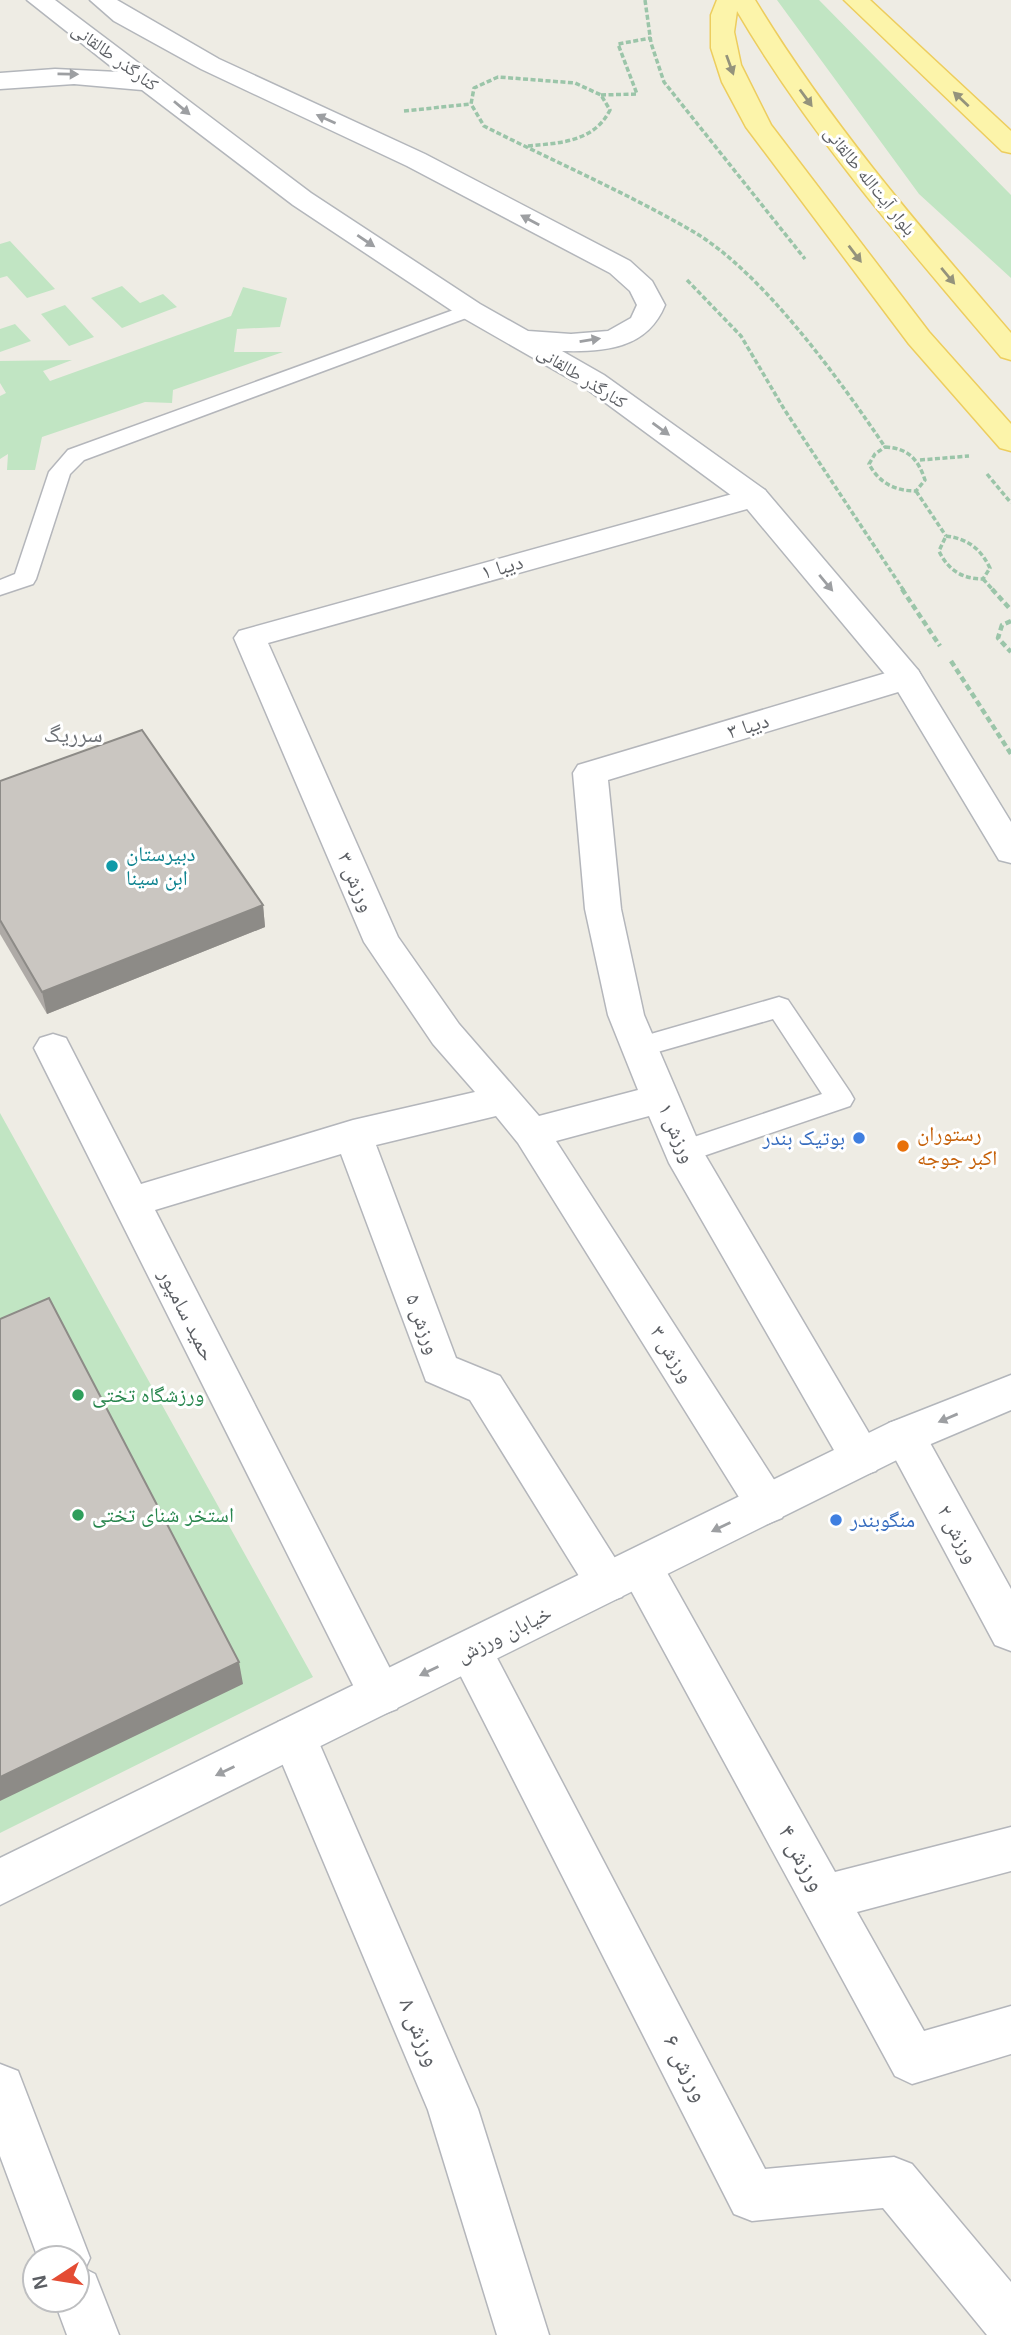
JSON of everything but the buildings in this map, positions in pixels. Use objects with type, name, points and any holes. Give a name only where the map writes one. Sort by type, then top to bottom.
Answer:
[{"type":"main road","points":[[729,0],[723,12],[723,44],[741,94],[759,127],[919,338],[1011,442]]},
{"type":"main road","name":"بلوار آیت‌الله طالقانی","points":[[743,0],[769,48],[853,164],[1011,351]]},
{"type":"main road","points":[[856,0],[1011,145]]},
{"type":"street","points":[[102,0],[123,16],[210,64],[416,160],[620,267],[642,287],[651,304],[644,323],[628,333],[581,342],[522,340]]},
{"type":"street","name":"کنارگذر طالقانی","points":[[44,4],[302,199],[470,310],[594,381],[754,497],[906,678],[1011,850]]},
{"type":"street","points":[[0,81],[51,74],[96,75],[154,85]]},
{"type":"street","name":"دیبا ۱","points":[[250,638],[754,497]]},
{"type":"street","name":"ورزش ۳","points":[[250,638],[382,942],[446,1034],[531,1133],[767,1505]]},
{"type":"street","name":"دیبا ۳","points":[[590,773],[906,678]]},
{"type":"street","name":"ورزش ۱","points":[[590,773],[603,909],[626,1015],[683,1152],[861,1458]]},
{"type":"street","name":"حمید سامپور","points":[[53,1048],[129,1203],[380,1694]]},
{"type":"street","points":[[531,1133],[661,1098]]},
{"type":"street","points":[[129,1203],[354,1135],[504,1100]]},
{"type":"street","name":"ورزش ۵","points":[[354,1135],[440,1369],[485,1388],[624,1575]]},
{"type":"street","name":"خیابان ورزش","points":[[0,1882],[904,1436],[1011,1392]]},
{"type":"street","name":"ورزش ۲","points":[[904,1436],[1011,1631]]},
{"type":"street","name":"ورزش ۴","points":[[624,1575],[824,1898],[912,2059],[1011,2030]]},
{"type":"street","name":"ورزش ۶","points":[[470,1651],[752,2196],[894,2182],[1011,2323]]},
{"type":"street","name":"ورزش ۸","points":[[294,1737],[453,2109],[523,2335]]},
{"type":"street","points":[[824,1898],[1011,1849]]},
{"type":"street","points":[[0,2089],[59,2244]]},
{"type":"street","points":[[85,2314],[93,2335]]},
{"type":"lane","points":[[0,588],[25,579],[60,472],[76,455],[470,310]]},
{"type":"lane","points":[[640,1047],[779,1007],[840,1099],[683,1152]]},
{"type":"path","points":[[651,38],[618,44],[637,94],[601,95],[575,83],[498,77],[474,88],[471,104],[484,126],[695,233],[734,262],[768,297],[851,397],[885,447]]},
{"type":"path","points":[[528,146],[578,138],[605,125],[610,110],[601,95]]},
{"type":"path","points":[[403,111],[471,104]]},
{"type":"path","points":[[885,447],[910,452],[920,460],[925,480],[916,491],[900,492],[874,476],[869,464],[871,458],[885,447]]},
{"type":"path","points":[[916,491],[946,536]]},
{"type":"path","points":[[946,536],[939,551],[945,565],[967,579],[983,579],[1011,610]]},
{"type":"path","points":[[946,536],[964,537],[981,550],[990,568],[983,579]]},
{"type":"path","points":[[1011,621],[1002,625],[998,638],[1011,652]]},
{"type":"green space","points":[[777,0],[819,0],[1011,195],[1011,278],[919,194]]},
{"type":"green space","points":[[10,241],[55,289],[27,298],[7,276],[0,278],[0,244]]},
{"type":"green space","points":[[122,286],[140,303],[163,294],[177,307],[122,328],[91,298]]},
{"type":"green space","points":[[243,287],[287,298],[280,327],[237,329],[234,352],[283,352],[173,390],[172,403],[145,402],[42,437],[35,470],[7,470],[8,454],[0,459],[0,396],[6,393],[0,383],[0,361],[72,360],[43,371],[50,381],[231,316]]},
{"type":"green space","points":[[65,305],[94,337],[69,346],[41,314]]},
{"type":"green space","points":[[15,324],[31,341],[0,352],[0,329]]},
{"type":"green space","name":"ورزشگاه تختی","points":[[0,1113],[313,1677],[0,1833]]},
{"type":"place","name":"دبیرستان ابن سینا","points":[[112,866]]},
{"type":"place","name":"بوتیک بندر","points":[[859,1138]]},
{"type":"place","name":"رستوران اکبر جوجه","points":[[903,1146]]},
{"type":"place","name":"ورزشگاه تختی","points":[[78,1395]]},
{"type":"place","name":"استخر شنای تختی","points":[[78,1515]]},
{"type":"place","name":"منگوبندر","points":[[836,1520]]},
{"type":"district","name":"سرریگ","points":[[73,734]]}]
